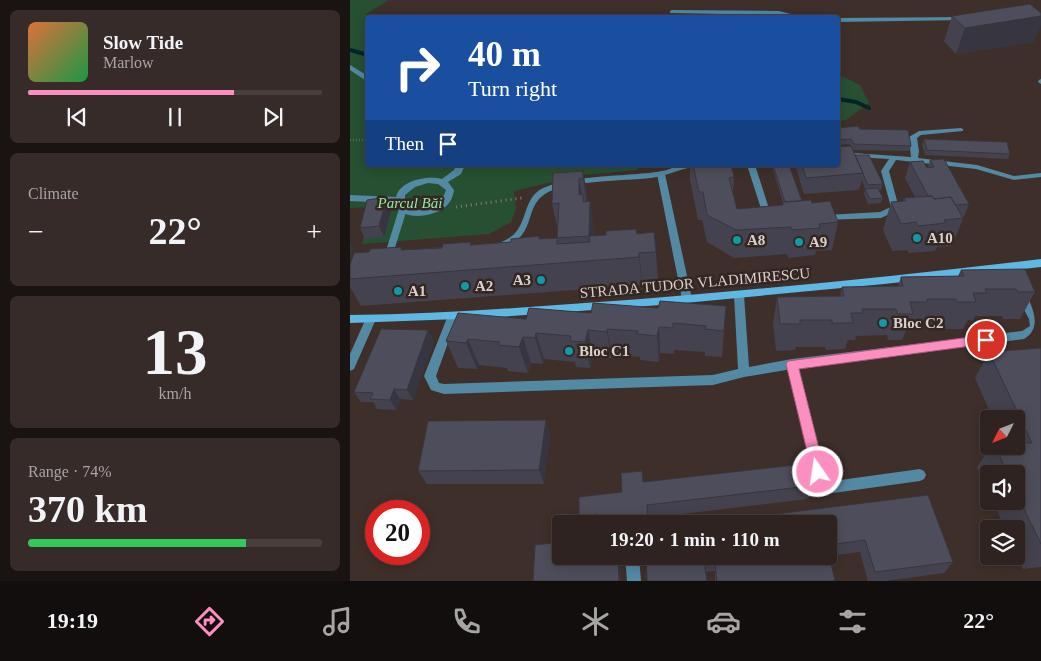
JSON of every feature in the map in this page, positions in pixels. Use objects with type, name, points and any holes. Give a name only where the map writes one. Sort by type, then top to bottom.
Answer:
[{"type":"street","points":[[672,12],[778,13],[788,15]]},
{"type":"street","points":[[840,20],[972,19]]},
{"type":"street","points":[[350,67],[365,78]]},
{"type":"street","points":[[443,182],[458,172],[460,167]]},
{"type":"street","points":[[662,174],[687,299]]},
{"type":"street","points":[[428,180],[443,182],[450,190],[450,196],[438,208],[417,213],[403,209],[400,205],[401,194],[412,185],[428,180]]},
{"type":"street","points":[[350,198],[399,200]]},
{"type":"street","name":"STRADA TUDOR VLADIMIRESCU","points":[[350,319],[452,318],[739,294],[1012,276],[1041,263]]},
{"type":"street","points":[[452,318],[430,376],[435,387],[713,380],[744,372],[792,364],[1024,334],[1035,328],[1034,319],[1012,276]]},
{"type":"street","points":[[739,294],[744,372]]},
{"type":"street","points":[[350,366],[370,319]]},
{"type":"street","points":[[782,493],[822,490],[920,475]]},
{"type":"street","points":[[633,565],[634,581]]},
{"type":"lane","points":[[914,160],[913,137],[919,133],[960,130]]},
{"type":"lane","points":[[840,154],[894,157],[977,167],[1014,178],[1041,175]]},
{"type":"lane","points":[[815,218],[881,215],[894,208],[886,172],[894,157]]},
{"type":"lane","points":[[492,248],[509,243],[523,230],[535,199],[540,193],[558,186],[662,174],[684,167]]},
{"type":"lane","points":[[753,167],[769,221],[778,220]]},
{"type":"lane","points":[[399,253],[385,255],[403,209]]},
{"type":"lane","points":[[792,364],[822,490]]},
{"type":"path","points":[[350,140],[365,140]]},
{"type":"path","points":[[438,208],[477,205],[520,198],[535,199]]},
{"type":"green space","name":"Parcul Băi","points":[[350,0],[389,0],[365,15],[365,167],[637,167],[638,170],[581,175],[518,190],[514,192],[516,209],[511,222],[489,234],[362,244],[372,207],[350,208]]},
{"type":"green space","points":[[840,75],[860,85],[869,103],[846,120],[840,121]]},
{"type":"building","points":[[1030,4],[1041,13],[1041,16],[965,28],[952,16]]},
{"type":"building","points":[[858,126],[860,129],[908,130],[911,146],[854,144],[851,139],[840,140],[840,128]]},
{"type":"building","points":[[924,139],[1007,142],[1010,154],[927,150]]},
{"type":"building","points":[[851,146],[863,173],[806,178],[803,167],[840,167],[840,147]]},
{"type":"building","points":[[855,155],[869,155],[883,184],[868,185]]},
{"type":"building","points":[[944,159],[969,204],[955,205],[951,197],[934,199],[932,196],[928,196],[910,162],[923,161],[927,168],[934,167],[930,160]]},
{"type":"building","points":[[693,167],[732,167],[734,177],[729,178],[737,209],[783,205],[783,202],[811,200],[812,203],[830,201],[838,222],[819,224],[820,228],[792,230],[791,227],[736,230],[707,215],[703,192],[699,192]]},
{"type":"building","points":[[774,167],[790,167],[802,201],[785,202]]},
{"type":"building","points":[[583,171],[583,178],[579,179],[579,195],[583,194],[583,202],[590,201],[589,236],[557,238],[559,203],[552,204],[553,173]]},
{"type":"building","points":[[878,188],[883,198],[870,199],[865,189]]},
{"type":"building","points":[[932,196],[934,199],[951,197],[963,218],[944,220],[946,223],[918,226],[916,222],[901,224],[891,202],[906,201],[904,198]]},
{"type":"building","points":[[387,197],[379,226],[360,228],[367,200]]},
{"type":"building","points":[[636,229],[637,234],[654,232],[656,252],[639,253],[639,257],[350,279],[350,265],[354,253],[369,252],[370,249],[401,247],[401,250],[442,248],[443,244],[471,242],[470,245],[511,242],[511,239],[539,236],[539,239],[557,238],[557,244],[590,242],[589,236],[606,235],[606,231]]},
{"type":"building","points":[[1025,269],[1035,292],[1018,292],[1016,289],[985,289],[987,293],[973,293],[976,302],[957,302],[956,299],[927,299],[927,302],[910,302],[913,314],[898,314],[896,309],[862,309],[863,313],[851,313],[853,323],[832,323],[832,320],[800,320],[800,324],[780,324],[777,297],[844,296],[842,287],[903,286],[901,277],[964,276],[961,270]]},
{"type":"building","points":[[660,301],[726,306],[724,331],[705,329],[706,326],[673,323],[673,328],[659,327],[657,336],[637,334],[638,331],[607,329],[607,332],[588,330],[585,342],[570,341],[571,336],[536,333],[535,338],[523,337],[519,347],[498,345],[500,342],[468,339],[466,343],[446,341],[458,313],[526,319],[529,308],[591,313],[593,303],[658,308]]},
{"type":"building","points":[[381,329],[428,330],[407,390],[394,389],[390,400],[370,399],[373,393],[354,392]]},
{"type":"building","points":[[1041,348],[1041,544],[1025,510],[1025,465],[1004,465],[999,455],[1025,455],[1025,443],[1032,443],[1025,428],[1025,410],[1016,410],[989,352]]},
{"type":"building","points":[[546,420],[539,470],[418,471],[428,421]]},
{"type":"building","points":[[813,463],[810,486],[647,505],[648,515],[579,515],[579,497],[622,492],[621,473],[642,471],[643,482]]},
{"type":"building","points":[[928,495],[953,562],[875,572],[865,540],[837,544],[837,515],[768,515]]},
{"type":"building","points":[[552,543],[552,565],[618,565],[619,581],[533,581],[535,545]]},
{"type":"building","points":[[646,565],[705,565],[707,581],[647,581]]},
{"type":"building","points":[[715,565],[831,565],[835,581],[717,581]]},
{"type":"waterway","points":[[350,50],[365,54]]},
{"type":"waterway","points":[[840,99],[856,102],[869,108]]},
{"type":"place","name":"A10","points":[[917,238]]},
{"type":"place","name":"A8","points":[[737,240]]},
{"type":"place","name":"A9","points":[[799,242]]},
{"type":"place","name":"A3","points":[[541,280]]},
{"type":"place","name":"A2","points":[[465,286]]},
{"type":"place","name":"A1","points":[[398,291]]},
{"type":"place","name":"Bloc C2","points":[[883,323]]},
{"type":"place","name":"Bloc C1","points":[[569,351]]},
{"type":"route","points":[[818,472],[792,364],[986,340]]}]
